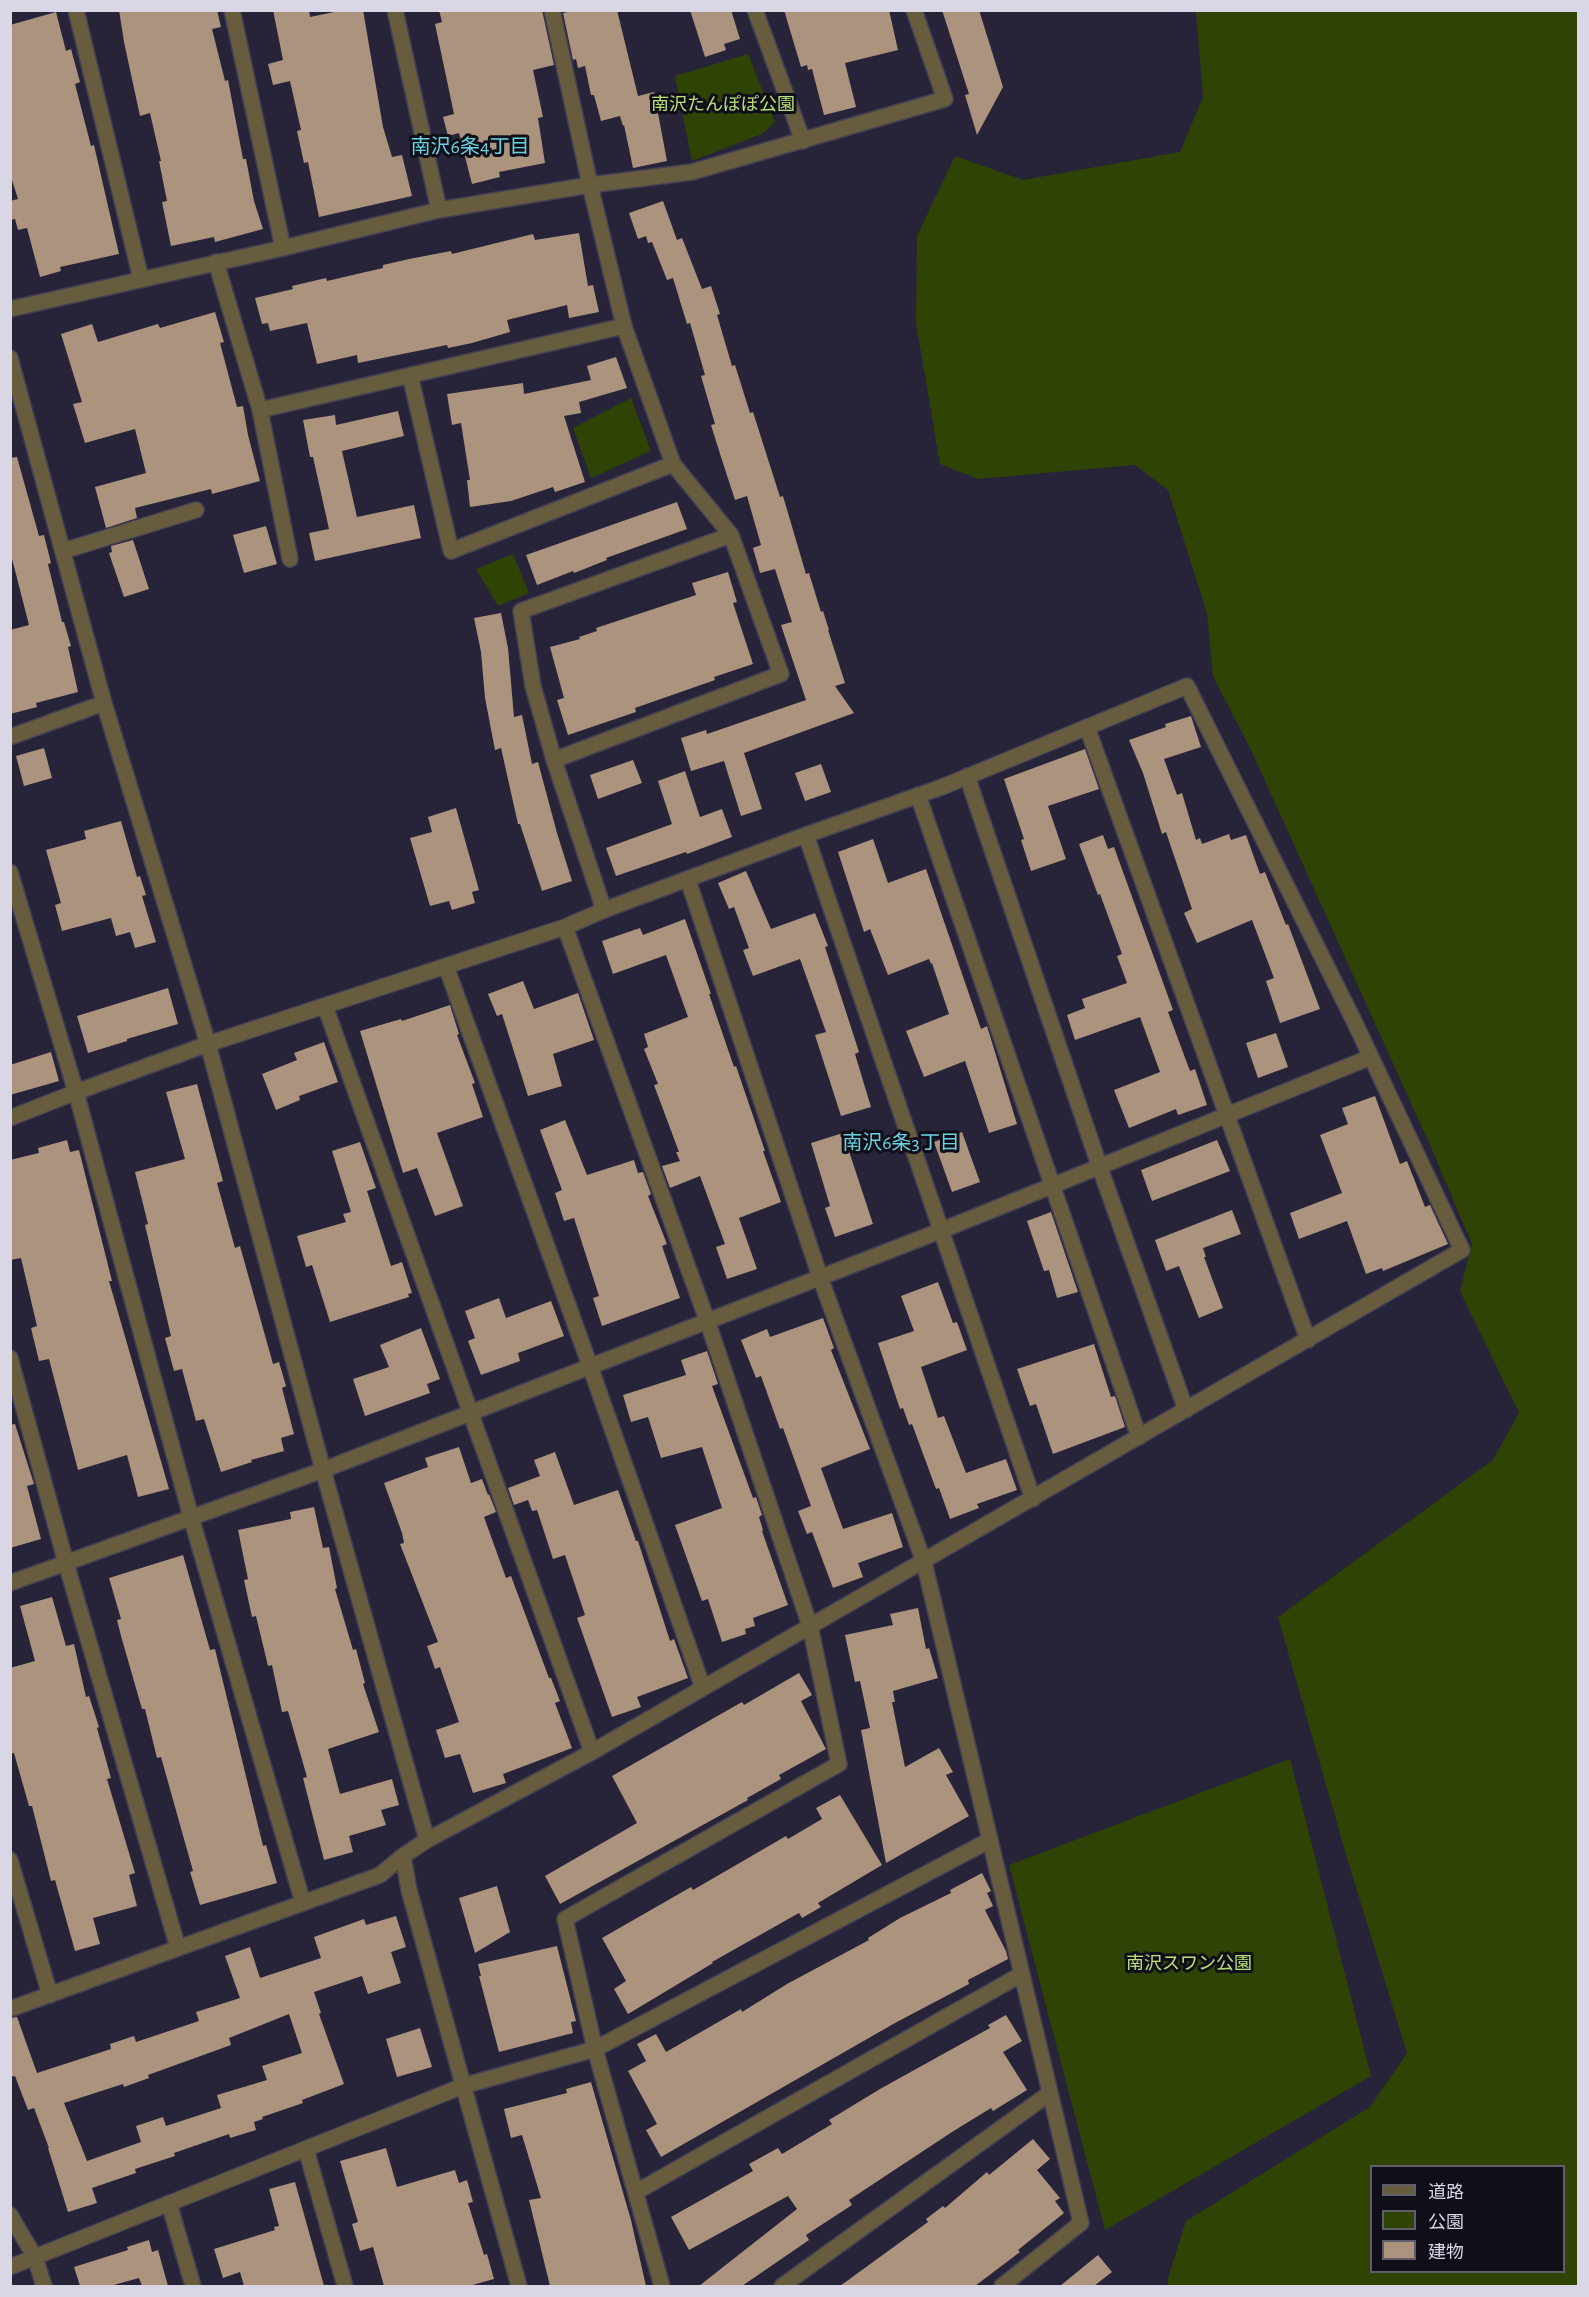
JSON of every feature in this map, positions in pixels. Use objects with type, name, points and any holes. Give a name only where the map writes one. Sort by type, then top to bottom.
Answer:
[{"type":"street","points":[[76,10],[141,279]]},
{"type":"street","points":[[232,10],[283,248]]},
{"type":"street","points":[[395,10],[439,210]]},
{"type":"street","points":[[552,10],[590,185],[624,326],[673,464],[731,535],[781,674],[554,760]]},
{"type":"street","points":[[755,10],[802,141]]},
{"type":"street","points":[[10,309],[283,248],[439,210],[590,185],[692,172],[945,99],[914,10]]},
{"type":"street","points":[[216,262],[260,410],[290,559]]},
{"type":"street","points":[[260,410],[624,326]]},
{"type":"street","points":[[10,358],[104,703],[208,1044],[323,1470],[427,1840]]},
{"type":"street","points":[[410,375],[451,551],[673,464]]},
{"type":"street","points":[[63,551],[196,510]]},
{"type":"street","points":[[604,910],[554,760],[533,686],[521,611],[731,535]]},
{"type":"street","points":[[10,1118],[208,1044],[565,927],[604,910],[918,795],[1187,686],[1371,1057],[1462,1250],[592,1752],[427,1840],[380,1875],[10,2009]]},
{"type":"street","points":[[10,737],[104,703]]},
{"type":"street","points":[[1088,727],[1308,1340]]},
{"type":"street","points":[[967,776],[1100,1168],[1186,1410]]},
{"type":"street","points":[[918,795],[1139,1437]]},
{"type":"street","points":[[806,835],[1033,1499]]},
{"type":"street","points":[[10,872],[76,1092],[191,1517],[303,1903]]},
{"type":"street","points":[[688,880],[820,1277],[924,1562],[1081,2223],[1002,2286]]},
{"type":"street","points":[[565,927],[707,1320],[810,1626],[839,1764],[565,1919],[595,2049],[662,2286]]},
{"type":"street","points":[[446,966],[591,1366],[703,1688]]},
{"type":"street","points":[[325,1006],[592,1752]]},
{"type":"street","points":[[10,1583],[323,1470],[1100,1168],[1371,1057]]},
{"type":"street","points":[[10,1358],[66,1563],[178,1948]]},
{"type":"street","points":[[10,2266],[463,2086],[595,2049],[990,1840]]},
{"type":"street","points":[[404,1856],[409,1890],[519,2286]]},
{"type":"street","points":[[10,1860],[50,1995]]},
{"type":"street","points":[[636,2192],[1022,1974]]},
{"type":"street","points":[[782,2286],[1050,2092]]},
{"type":"street","points":[[306,2149],[345,2286]]},
{"type":"street","points":[[169,2204],[193,2286]]},
{"type":"street","points":[[10,2215],[35,2257],[44,2286]]},
{"type":"green space","points":[[1196,11],[1578,11],[1578,2286],[1168,2286],[1168,2278],[1186,2221],[1370,2107],[1407,2053],[1347,1858],[1278,1617],[1493,1460],[1519,1413],[1460,1291],[1472,1244],[1430,1145],[1252,752],[1213,676],[1207,613],[1168,490],[1135,465],[978,479],[940,464],[916,323],[917,236],[955,156],[1023,180],[1180,152],[1203,97]]},
{"type":"green space","name":"南沢たんぽぽ公園","points":[[748,54],[775,122],[762,134],[692,161],[675,76]]},
{"type":"green space","points":[[631,398],[651,451],[591,478],[573,428]]},
{"type":"green space","points":[[513,554],[529,593],[498,606],[476,569]]},
{"type":"green space","name":"南沢スワン公園","points":[[1290,1759],[1371,2076],[1105,2230],[1009,1865]]},
{"type":"building","points":[[119,10],[217,10],[221,27],[212,29],[225,81],[228,80],[243,159],[246,159],[254,201],[263,229],[215,242],[214,237],[171,246],[162,202],[167,201],[159,161],[161,161],[150,113],[140,116]]},
{"type":"building","points":[[273,10],[309,10],[310,17],[344,10],[363,10],[383,127],[392,157],[402,155],[412,196],[319,217],[308,162],[304,163],[297,131],[301,130],[290,81],[273,85],[268,64],[283,60]]},
{"type":"building","points":[[439,10],[542,10],[554,65],[533,70],[543,117],[538,118],[545,163],[499,172],[500,177],[472,184],[459,133],[448,136],[443,117],[454,114],[435,24],[442,22]]},
{"type":"building","points":[[577,10],[617,10],[638,96],[654,92],[667,161],[633,168],[620,116],[601,121],[594,95],[591,95],[585,66],[578,68],[576,59],[573,60],[563,13]]},
{"type":"building","points":[[690,10],[731,10],[740,39],[724,44],[726,50],[705,57]]},
{"type":"building","points":[[784,10],[889,10],[898,50],[845,63],[856,107],[824,115],[812,69],[808,70],[807,65],[801,67]]},
{"type":"building","points":[[942,10],[979,10],[1003,87],[977,135],[965,95],[969,94]]},
{"type":"building","points":[[56,12],[66,51],[71,49],[80,82],[75,84],[91,146],[94,145],[119,254],[60,267],[61,271],[40,277],[27,228],[18,230],[15,219],[10,220],[10,201],[18,199],[10,174],[10,25]]},
{"type":"building","points":[[663,201],[677,240],[682,238],[702,289],[711,286],[732,366],[735,365],[750,413],[753,412],[780,497],[783,496],[806,574],[809,573],[829,630],[845,683],[835,686],[854,713],[744,753],[762,809],[741,816],[724,761],[691,771],[681,738],[706,730],[707,734],[806,700],[781,625],[792,622],[775,569],[760,573],[753,548],[761,545],[747,496],[735,500],[711,425],[715,424],[701,376],[705,375],[690,323],[687,324],[673,278],[667,280],[652,242],[648,243],[646,236],[638,239],[629,213]]},
{"type":"building","points":[[579,233],[588,286],[593,285],[599,312],[569,318],[567,305],[507,320],[510,332],[448,348],[447,345],[358,363],[357,355],[317,364],[307,323],[270,331],[268,323],[262,324],[255,298],[326,278],[327,281],[383,268],[383,265],[409,259],[451,251],[452,254],[533,234],[535,240]]},
{"type":"building","points":[[215,312],[224,342],[220,343],[237,407],[243,406],[260,481],[212,494],[211,489],[135,508],[137,518],[106,528],[95,487],[146,473],[135,429],[85,443],[73,404],[82,402],[61,334],[92,324],[98,342],[158,324],[160,328]]},
{"type":"building","points":[[616,357],[627,388],[579,402],[581,413],[564,416],[585,482],[555,492],[553,487],[511,501],[470,507],[467,480],[470,480],[461,423],[452,425],[447,394],[523,383],[524,394],[591,380],[587,366]]},
{"type":"building","points":[[398,411],[404,436],[342,451],[357,517],[414,505],[421,538],[315,561],[309,533],[329,529],[303,420],[335,415],[336,425]]},
{"type":"building","points":[[17,457],[39,536],[44,535],[51,563],[48,564],[62,622],[64,622],[71,646],[68,647],[78,692],[36,703],[37,707],[10,714],[10,630],[29,625],[10,551],[10,458]]},
{"type":"building","points":[[677,502],[687,529],[537,585],[526,555]]},
{"type":"building","points":[[266,526],[277,564],[244,573],[233,535]]},
{"type":"building","points":[[133,540],[149,589],[124,597],[109,553],[112,552],[111,546]]},
{"type":"building","points":[[728,572],[737,602],[733,603],[753,664],[635,708],[636,712],[568,735],[557,700],[564,698],[550,647],[580,639],[579,637],[597,631],[596,628],[696,595],[692,583]]},
{"type":"building","points":[[501,613],[508,648],[514,717],[522,715],[532,764],[538,762],[572,881],[542,891],[520,824],[518,824],[501,748],[495,750],[485,698],[481,652],[474,618]]},
{"type":"building","points":[[1191,716],[1201,747],[1164,759],[1177,795],[1182,793],[1196,840],[1200,838],[1202,844],[1229,834],[1231,840],[1246,835],[1260,874],[1265,872],[1286,925],[1288,924],[1320,1009],[1280,1023],[1266,981],[1274,978],[1252,920],[1197,943],[1184,913],[1192,909],[1166,832],[1162,834],[1143,773],[1129,740],[1166,727],[1165,724]]},
{"type":"building","points":[[44,748],[52,778],[24,786],[16,756]]},
{"type":"building","points":[[1085,749],[1099,789],[1048,806],[1066,859],[1031,871],[1021,840],[1024,839],[1004,779]]},
{"type":"building","points":[[633,760],[642,783],[598,799],[590,775]]},
{"type":"building","points":[[821,764],[831,792],[805,801],[795,773]]},
{"type":"building","points":[[685,771],[700,817],[722,809],[732,837],[616,876],[606,848],[672,824],[658,781]]},
{"type":"building","points":[[456,808],[479,890],[472,892],[475,903],[452,910],[449,901],[430,906],[410,838],[432,832],[428,817]]},
{"type":"building","points":[[121,821],[137,877],[140,876],[146,895],[142,896],[156,942],[135,948],[130,932],[116,936],[111,918],[62,931],[55,905],[61,903],[46,850],[86,839],[84,831]]},
{"type":"building","points":[[1103,835],[1108,849],[1114,847],[1173,1010],[1168,1012],[1190,1071],[1195,1069],[1207,1105],[1178,1115],[1176,1109],[1129,1128],[1114,1090],[1160,1072],[1140,1017],[1075,1040],[1067,1015],[1085,1008],[1082,999],[1127,983],[1117,956],[1122,954],[1079,844]]},
{"type":"building","points":[[873,839],[888,883],[926,869],[981,1029],[987,1026],[1017,1124],[989,1133],[965,1061],[924,1077],[906,1031],[949,1014],[929,959],[888,975],[870,929],[864,932],[838,852]]},
{"type":"building","points":[[746,871],[771,929],[815,913],[828,946],[825,947],[859,1052],[855,1054],[871,1107],[841,1116],[815,1035],[826,1032],[800,959],[753,976],[743,950],[749,948],[734,907],[729,909],[718,883]]},
{"type":"building","points":[[685,919],[781,1202],[739,1218],[757,1269],[727,1279],[716,1247],[725,1244],[700,1176],[670,1188],[662,1166],[680,1161],[676,1152],[679,1152],[654,1085],[658,1084],[644,1049],[648,1047],[644,1034],[688,1017],[666,955],[613,974],[602,941],[640,928],[643,935]]},
{"type":"building","points":[[523,981],[534,1009],[578,993],[594,1040],[553,1054],[562,1086],[528,1096],[502,1014],[497,1016],[488,994]]},
{"type":"building","points":[[168,988],[178,1024],[88,1053],[77,1016]]},
{"type":"building","points":[[450,1005],[459,1034],[457,1035],[475,1083],[472,1084],[483,1117],[437,1133],[463,1206],[435,1216],[417,1168],[403,1173],[360,1031],[401,1019],[402,1021]]},
{"type":"building","points":[[1276,1033],[1288,1067],[1258,1078],[1246,1043]]},
{"type":"building","points":[[324,1042],[338,1082],[299,1096],[300,1100],[276,1110],[262,1074],[297,1060],[294,1053]]},
{"type":"building","points":[[51,1052],[59,1081],[10,1095],[10,1065]]},
{"type":"building","points":[[197,1084],[223,1181],[217,1183],[235,1248],[240,1246],[273,1364],[279,1362],[286,1386],[282,1388],[294,1434],[281,1438],[284,1451],[251,1460],[252,1462],[221,1472],[204,1419],[196,1421],[182,1369],[174,1371],[165,1338],[171,1336],[135,1172],[185,1159],[166,1092]]},
{"type":"building","points":[[1375,1096],[1400,1164],[1407,1161],[1425,1207],[1430,1205],[1448,1244],[1383,1271],[1382,1268],[1366,1274],[1347,1221],[1299,1239],[1290,1213],[1342,1193],[1320,1135],[1348,1124],[1342,1108]]},
{"type":"building","points":[[565,1120],[587,1175],[634,1160],[638,1173],[643,1172],[651,1194],[648,1196],[667,1244],[662,1246],[680,1298],[602,1326],[593,1298],[599,1296],[574,1218],[564,1221],[555,1193],[562,1190],[540,1130]]},
{"type":"building","points":[[962,1132],[980,1182],[952,1192],[934,1142]]},
{"type":"building","points":[[843,1133],[873,1224],[835,1237],[825,1208],[830,1206],[811,1143]]},
{"type":"building","points":[[67,1140],[70,1152],[79,1150],[112,1281],[109,1281],[169,1489],[138,1497],[127,1455],[78,1470],[49,1359],[39,1361],[31,1328],[37,1326],[21,1258],[10,1260],[10,1160],[39,1153],[38,1148]]},
{"type":"building","points":[[1217,1140],[1230,1171],[1152,1201],[1141,1170]]},
{"type":"building","points":[[360,1142],[376,1188],[367,1191],[391,1266],[402,1262],[412,1293],[408,1294],[409,1297],[330,1322],[312,1265],[306,1267],[297,1236],[346,1222],[343,1214],[351,1212],[332,1151]]},
{"type":"building","points":[[1232,1210],[1241,1234],[1203,1248],[1206,1257],[1204,1257],[1223,1308],[1199,1318],[1179,1266],[1166,1271],[1155,1240]]},
{"type":"building","points":[[1051,1212],[1078,1292],[1057,1298],[1049,1270],[1044,1271],[1027,1221]]},
{"type":"building","points":[[938,1282],[953,1323],[957,1322],[967,1350],[921,1367],[938,1418],[944,1416],[966,1473],[1006,1459],[1017,1490],[977,1504],[979,1508],[950,1519],[939,1488],[936,1489],[912,1424],[909,1425],[903,1408],[900,1409],[878,1343],[914,1331],[901,1296]]},
{"type":"building","points":[[499,1298],[506,1318],[551,1301],[564,1336],[518,1353],[520,1361],[481,1375],[468,1341],[475,1338],[465,1311]]},
{"type":"building","points":[[823,1318],[834,1348],[831,1350],[870,1449],[821,1468],[843,1529],[892,1513],[903,1547],[858,1563],[863,1577],[833,1588],[812,1532],[807,1534],[798,1511],[811,1506],[783,1428],[780,1429],[761,1376],[756,1378],[741,1340],[767,1329],[770,1337]]},
{"type":"building","points":[[421,1328],[440,1379],[427,1384],[430,1393],[365,1416],[353,1379],[389,1367],[380,1345]]},
{"type":"building","points":[[1094,1344],[1111,1397],[1115,1396],[1125,1427],[1053,1454],[1036,1404],[1030,1406],[1017,1369]]},
{"type":"building","points":[[707,1351],[718,1384],[712,1386],[753,1498],[756,1497],[762,1515],[759,1517],[762,1531],[788,1605],[753,1618],[755,1626],[745,1629],[746,1634],[722,1642],[708,1599],[702,1601],[675,1525],[722,1508],[702,1447],[661,1458],[648,1417],[631,1422],[623,1395],[686,1375],[681,1360]]},
{"type":"building","points":[[15,1424],[34,1484],[27,1486],[41,1539],[10,1548],[10,1425]]},
{"type":"building","points":[[459,1447],[471,1483],[482,1479],[496,1512],[484,1517],[506,1578],[511,1576],[549,1678],[551,1678],[560,1701],[555,1703],[572,1748],[503,1774],[506,1783],[473,1793],[460,1754],[445,1758],[436,1730],[459,1722],[440,1667],[435,1669],[427,1646],[438,1642],[400,1544],[404,1543],[402,1533],[384,1483],[428,1467],[425,1458]]},
{"type":"building","points":[[555,1452],[574,1505],[618,1490],[636,1541],[638,1541],[670,1641],[674,1639],[688,1678],[637,1697],[641,1707],[612,1717],[577,1618],[585,1615],[565,1555],[553,1559],[537,1510],[532,1511],[528,1500],[514,1505],[508,1488],[540,1476],[534,1460]]},
{"type":"building","points":[[314,1507],[323,1548],[329,1547],[337,1588],[335,1589],[353,1650],[356,1649],[365,1683],[363,1684],[379,1732],[328,1749],[340,1794],[392,1779],[399,1805],[381,1810],[386,1825],[349,1836],[353,1852],[324,1860],[303,1778],[307,1777],[288,1711],[282,1712],[272,1665],[268,1666],[256,1616],[252,1617],[244,1580],[248,1579],[238,1530],[291,1519],[290,1512]]},
{"type":"building","points":[[183,1555],[210,1650],[215,1649],[263,1846],[266,1845],[277,1883],[200,1905],[190,1872],[193,1871],[161,1757],[157,1758],[145,1709],[142,1709],[121,1636],[117,1620],[121,1619],[109,1578]]},
{"type":"building","points":[[52,1597],[66,1646],[74,1644],[86,1697],[89,1696],[99,1727],[97,1728],[111,1778],[107,1779],[135,1873],[129,1875],[137,1906],[93,1918],[100,1944],[75,1951],[55,1880],[51,1881],[32,1806],[29,1806],[14,1753],[10,1754],[10,1668],[35,1661],[20,1606]]},
{"type":"building","points":[[918,1608],[926,1649],[929,1648],[938,1678],[893,1691],[895,1702],[892,1702],[905,1767],[939,1748],[953,1772],[946,1775],[969,1816],[886,1863],[861,1730],[870,1728],[860,1681],[855,1682],[845,1635],[893,1625],[890,1614]]},
{"type":"building","points":[[799,1673],[812,1695],[801,1701],[826,1749],[779,1775],[781,1779],[747,1798],[748,1800],[560,1904],[545,1876],[637,1823],[612,1776],[742,1702],[744,1705]]},
{"type":"building","points":[[840,1795],[882,1865],[818,1903],[821,1907],[802,1918],[799,1913],[712,1962],[628,2014],[614,1989],[626,1981],[602,1938],[691,1887],[693,1890],[786,1836],[788,1839],[822,1819],[816,1808]]},
{"type":"building","points":[[982,1873],[991,1891],[987,1893],[993,1906],[985,1910],[1008,1959],[968,1980],[969,1984],[895,2023],[661,2157],[646,2130],[657,2124],[628,2071],[646,2061],[637,2044],[656,2034],[666,2052],[741,2009],[742,2012],[787,1984],[869,1940],[868,1938],[900,1918],[951,1893],[950,1890]]},
{"type":"building","points":[[497,1886],[510,1932],[475,1953],[459,1898]]},
{"type":"building","points":[[396,1916],[406,1947],[391,1952],[401,1983],[368,1994],[362,1976],[314,1992],[321,2013],[319,2014],[344,2084],[302,2100],[303,2103],[262,2117],[263,2119],[254,2122],[256,2130],[230,2138],[229,2134],[174,2153],[175,2156],[135,2169],[136,2173],[92,2188],[97,2203],[68,2212],[49,2148],[34,2108],[28,2110],[15,2076],[10,2077],[10,2018],[17,2017],[37,2073],[111,2049],[110,2044],[134,2036],[136,2042],[199,2021],[196,2012],[240,1998],[225,1956],[250,1947],[260,1978],[321,1958],[314,1937],[364,1919],[366,1925]],"holes":[[[289,2014],[302,2053],[262,2066],[267,2080],[217,2095],[221,2108],[166,2126],[163,2117],[136,2126],[141,2142],[87,2161],[64,2103],[149,2078],[148,2075],[231,2045],[229,2038]]]},
{"type":"building","points":[[557,1946],[576,2021],[571,2022],[573,2033],[499,2052],[479,1976],[481,1976],[478,1964]]},
{"type":"building","points":[[1006,2015],[1022,2041],[1003,2052],[1027,2090],[993,2111],[991,2108],[952,2132],[849,2200],[852,2205],[806,2235],[809,2240],[742,2286],[699,2286],[797,2209],[788,2196],[689,2250],[671,2217],[753,2171],[749,2164],[778,2148],[782,2154],[832,2124],[829,2120],[990,2028],[988,2025]]},
{"type":"building","points":[[420,2028],[432,2067],[397,2077],[386,2039]]},
{"type":"building","points":[[591,2082],[631,2220],[646,2286],[550,2286],[529,2200],[541,2198],[522,2135],[511,2138],[504,2109],[567,2093],[566,2089]]},
{"type":"building","points":[[1033,2139],[1050,2159],[1037,2170],[1060,2198],[1055,2201],[1064,2213],[1018,2250],[1020,2252],[975,2286],[840,2286],[928,2222],[926,2219],[943,2206],[945,2208],[987,2172],[989,2175]]},
{"type":"building","points":[[386,2148],[397,2187],[455,2170],[459,2183],[467,2180],[473,2202],[468,2203],[494,2279],[469,2286],[384,2286],[373,2247],[360,2251],[352,2224],[358,2222],[340,2161]]},
{"type":"building","points":[[295,2182],[324,2286],[244,2286],[240,2272],[223,2278],[214,2249],[275,2230],[274,2227],[279,2226],[269,2189]]},
{"type":"building","points":[[149,2240],[152,2252],[158,2250],[168,2286],[142,2286],[139,2278],[110,2286],[80,2286],[74,2267],[128,2250],[127,2247]]},
{"type":"building","points":[[1098,2255],[1112,2272],[1094,2286],[1060,2286]]},
{"type":"district","name":"南沢6条4丁目","points":[[470,147]]},
{"type":"district","name":"南沢6条3丁目","points":[[901,1143]]}]
